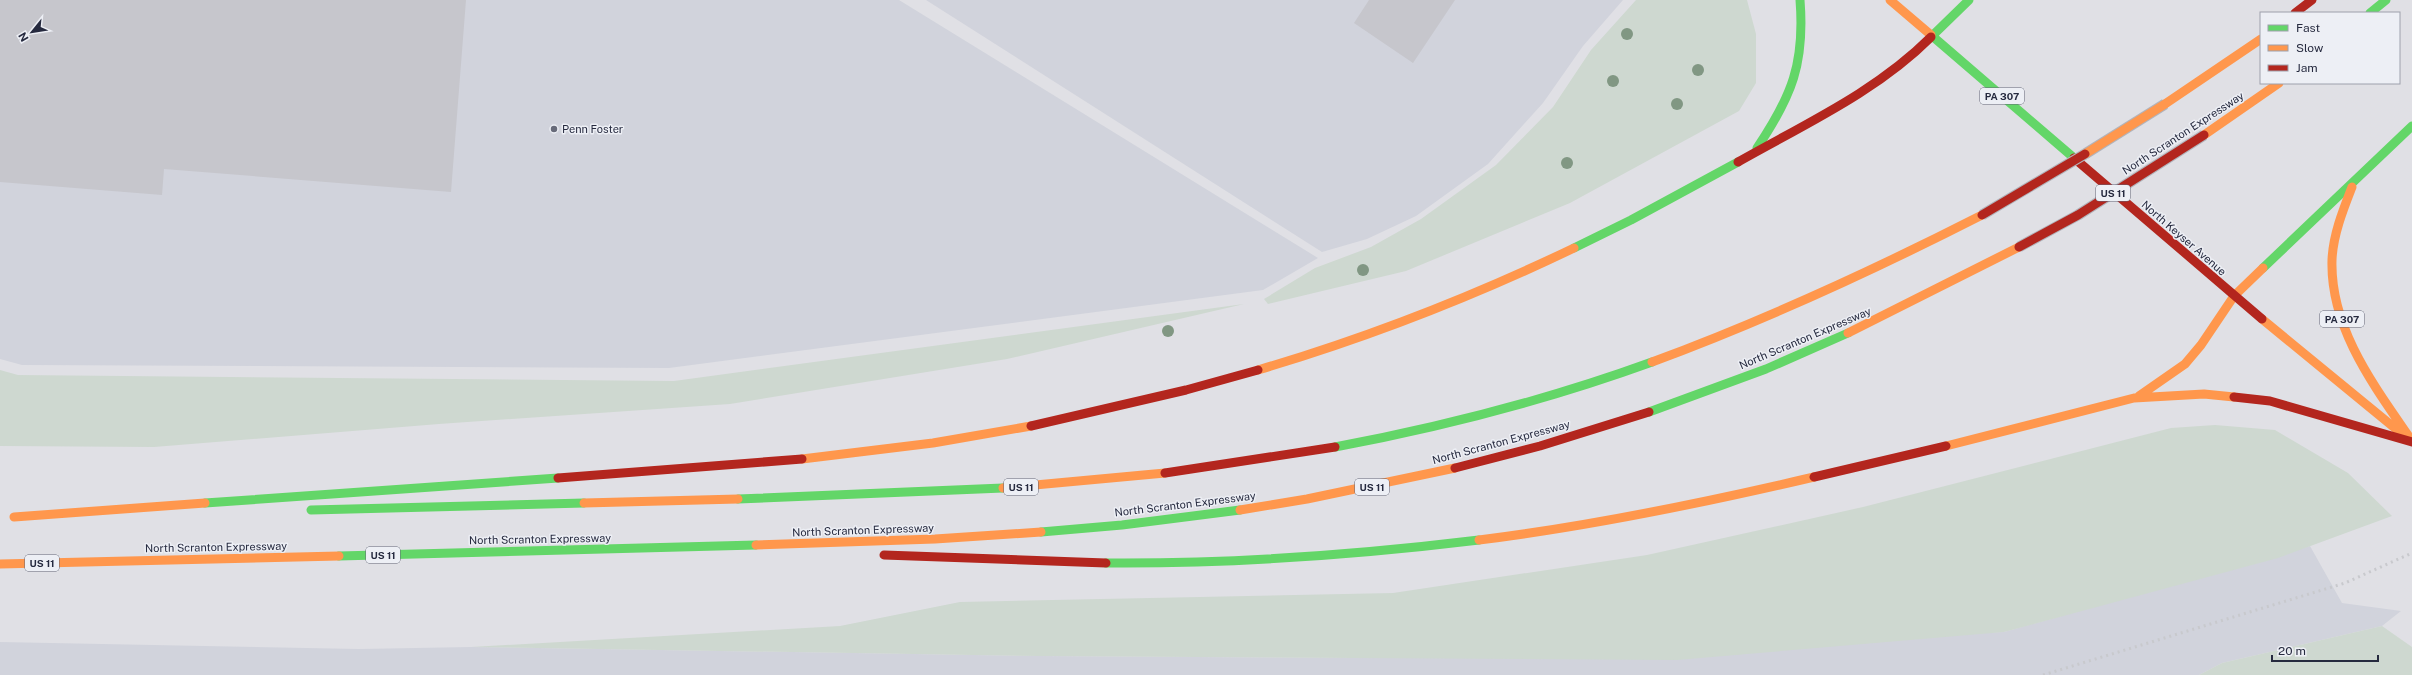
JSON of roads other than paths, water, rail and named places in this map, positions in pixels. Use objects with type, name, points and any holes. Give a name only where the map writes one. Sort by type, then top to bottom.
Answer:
[{"type":"main road","points":[[1754,153],[1788,99],[1797,72],[1801,39],[1800,0]]},
{"type":"main road","name":"North Keyser Avenue","points":[[1890,0],[2234,296],[2412,442]]},
{"type":"main road","points":[[222,512],[11,517],[792,460],[916,445],[1000,432],[1085,415],[1172,395],[1332,348],[1424,314],[1516,276],[1602,236],[1754,153],[1879,82],[1969,0]]},
{"type":"main road","points":[[2296,12],[2312,0]]},
{"type":"main road","points":[[2371,12],[2386,0]]},
{"type":"main road","name":"US 11","points":[[302,510],[926,493],[1111,479],[1294,455],[1387,436],[1486,412],[1665,358],[1755,323],[1839,286],[1982,215],[2043,181],[2166,104],[2260,40]]},
{"type":"main road","name":"North Scranton Expressway","points":[[0,564],[929,540],[1116,526],[1302,501],[1397,482],[1497,458],[1681,402],[1774,366],[1858,329],[2019,247],[2078,215],[2204,135],[2278,84]]},
{"type":"main road","name":"PA 307","points":[[2412,126],[2353,182],[2337,226],[2332,261],[2334,289],[2343,322],[2356,352],[2372,382],[2412,442]]},
{"type":"main road","points":[[2134,398],[2163,381],[2185,364],[2201,345],[2234,296],[2353,182]]},
{"type":"main road","points":[[872,554],[1101,563],[1204,562],[1403,550],[1503,538],[1591,524],[1876,463],[2134,398],[2204,394],[2270,401],[2412,442]]},
{"type":"main road","points":[[683,547],[825,553]]},
{"type":"railway","points":[[2043,675],[2345,583],[2412,553]]},
{"type":"place","name":"Penn Foster","points":[[554,129]]}]
